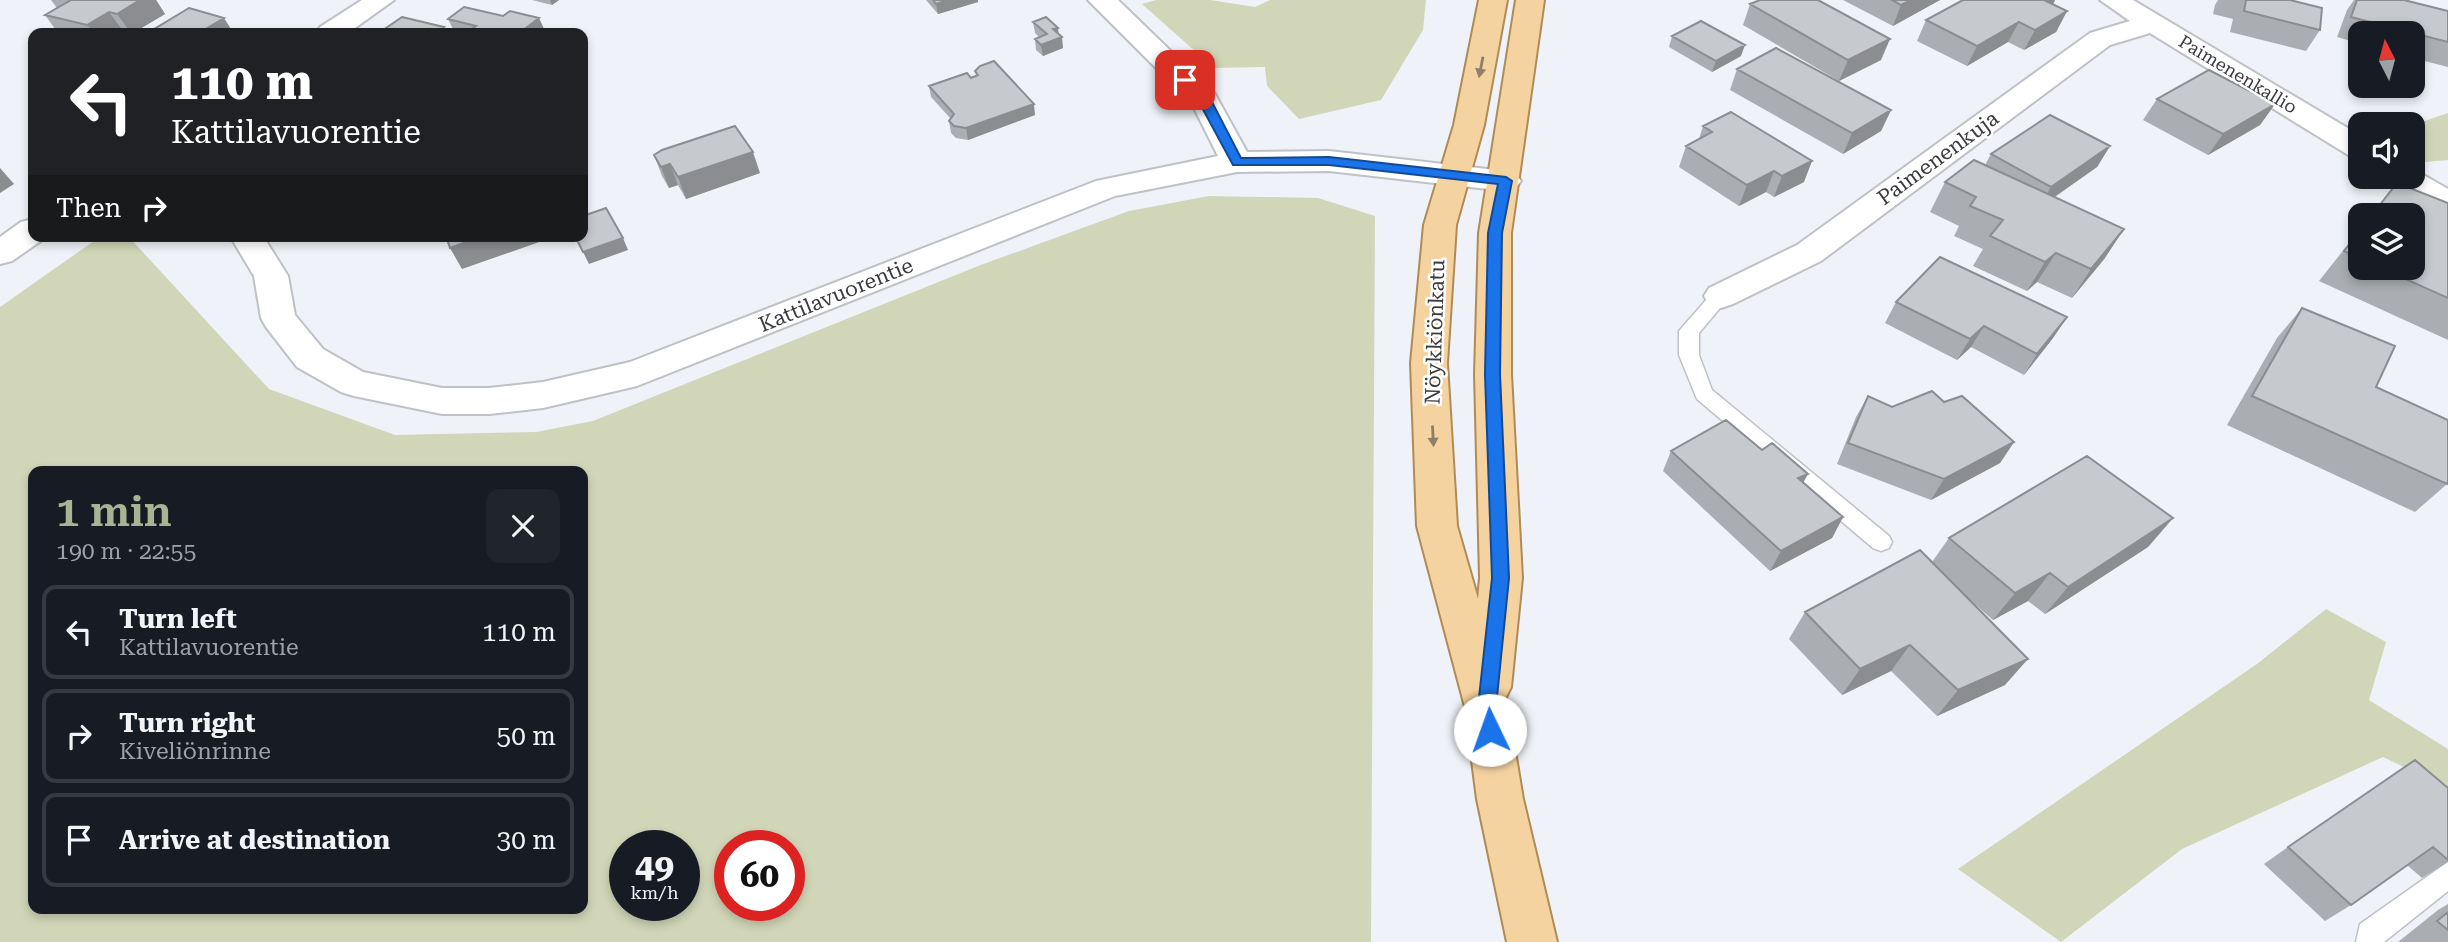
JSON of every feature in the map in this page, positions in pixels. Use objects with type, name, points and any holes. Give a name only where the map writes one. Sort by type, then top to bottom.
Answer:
[{"type":"main road","name":"Nöykkiönkatu","points":[[1493,0],[1469,125],[1440,225],[1429,363],[1437,526],[1487,707],[1500,799],[1532,942]]},
{"type":"main road","name":"Nöykkiönkatu","points":[[1487,707],[1501,578],[1493,374],[1495,233],[1506,181],[1510,132],[1530,0]]},
{"type":"street","points":[[338,28],[380,0]]},
{"type":"street","points":[[1102,0],[1205,100],[1237,162]]},
{"type":"street","name":"Paimenenkallio","points":[[2114,0],[2348,141]]},
{"type":"street","name":"Paimenenkuja","points":[[1721,296],[1809,253],[2100,39],[2155,23]]},
{"type":"street","name":"Kattilavuorentie","points":[[250,242],[271,276],[278,318],[310,358],[354,383],[442,401],[489,401],[543,395],[637,373],[1107,188],[1237,162],[1329,161],[1454,173],[1506,181]]},
{"type":"street","points":[[2425,189],[2448,203]]},
{"type":"street","points":[[0,253],[28,233]]},
{"type":"lane","points":[[1721,296],[1689,331],[1689,355],[1704,394],[1881,542]]},
{"type":"lane","points":[[2370,942],[2370,933],[2448,875]]},
{"type":"green space","points":[[1156,0],[1210,0],[1255,7],[1270,0],[1426,0],[1423,30],[1381,100],[1299,119],[1267,86],[1265,67],[1214,68],[1142,4]]},
{"type":"green space","points":[[2448,113],[2448,160],[2425,161],[2425,121]]},
{"type":"green space","points":[[1209,196],[1318,198],[1375,216],[1371,942],[0,942],[0,307],[92,242],[134,242],[269,389],[395,435],[536,432],[593,421],[978,266],[1129,211]]},
{"type":"green space","points":[[2326,609],[2386,642],[2369,700],[2448,749],[2448,788],[2383,757],[2182,849],[2061,942],[1958,869],[2257,664]]},
{"type":"building","points":[[71,0],[140,0],[117,14],[109,12],[87,25],[45,15]]},
{"type":"building","points":[[1760,0],[1818,0],[1890,39],[1848,60],[1750,4]]},
{"type":"building","points":[[1892,0],[1911,0],[1901,5]]},
{"type":"building","points":[[1963,0],[2044,0],[2067,11],[2035,30],[2019,22],[1977,46],[1926,20]]},
{"type":"building","points":[[2246,0],[2290,0],[2322,8],[2320,30],[2244,11]]},
{"type":"building","points":[[2357,0],[2404,0],[2448,11],[2448,42],[2426,36],[2426,21],[2367,21],[2351,17]]},
{"type":"building","points":[[464,7],[503,16],[510,11],[539,18],[526,28],[473,28],[476,26],[448,19]]},
{"type":"building","points":[[189,8],[224,18],[207,28],[156,28]]},
{"type":"building","points":[[402,17],[444,27],[443,28],[386,28]]},
{"type":"building","points":[[1046,17],[1058,28],[1053,29],[1062,37],[1041,45],[1035,39],[1047,34],[1033,22]]},
{"type":"building","points":[[1701,21],[1745,45],[1716,61],[1672,36]]},
{"type":"building","points":[[1776,48],[1891,110],[1852,133],[1737,69]]},
{"type":"building","points":[[994,61],[1034,104],[966,128],[954,126],[949,121],[954,114],[929,86],[967,73],[971,78],[978,75],[975,71],[980,66]]},
{"type":"building","points":[[2209,70],[2275,104],[2223,134],[2157,99]]},
{"type":"building","points":[[1731,112],[1812,161],[1782,176],[1774,171],[1747,185],[1686,146],[1712,132],[1703,126]]},
{"type":"building","points":[[2050,115],[2110,146],[2051,187],[1991,154]]},
{"type":"building","points":[[735,126],[753,152],[678,177],[670,164],[661,167],[654,155],[662,150]]},
{"type":"building","points":[[1974,160],[2124,229],[2091,269],[2056,253],[2045,262],[1990,236],[2003,220],[1970,206],[1976,197],[1945,182]]},
{"type":"building","points":[[2392,189],[2412,189],[2448,203],[2448,298],[2408,280],[2425,280],[2425,203],[2381,203]]},
{"type":"building","points":[[606,208],[623,238],[583,252],[578,242],[588,242],[588,214]]},
{"type":"building","points":[[448,242],[466,242],[450,248]]},
{"type":"building","points":[[1940,257],[2067,317],[2037,354],[1984,326],[1970,339],[1896,302]]},
{"type":"building","points":[[2302,308],[2395,346],[2376,387],[2448,420],[2447,484],[2252,396]]},
{"type":"building","points":[[1932,391],[1944,402],[1962,396],[2014,442],[1944,479],[1848,443],[1868,396],[1892,407]]},
{"type":"building","points":[[1726,420],[1762,450],[1772,443],[1808,474],[1798,478],[1843,517],[1781,551],[1671,451]]},
{"type":"building","points":[[2087,456],[2173,518],[2068,587],[2050,573],[2015,593],[1949,538]]},
{"type":"building","points":[[1920,550],[2028,659],[1958,690],[1910,645],[1860,669],[1805,612]]},
{"type":"building","points":[[2415,760],[2448,788],[2448,860],[2433,847],[2351,905],[2288,847]]},
{"type":"building","points":[[2448,912],[2448,930],[2437,921]]},
{"type":"route","points":[[1185,80],[1205,100],[1237,162],[1329,161],[1454,173],[1506,181],[1495,233],[1493,374],[1501,578],[1487,707],[1490,730]]}]
